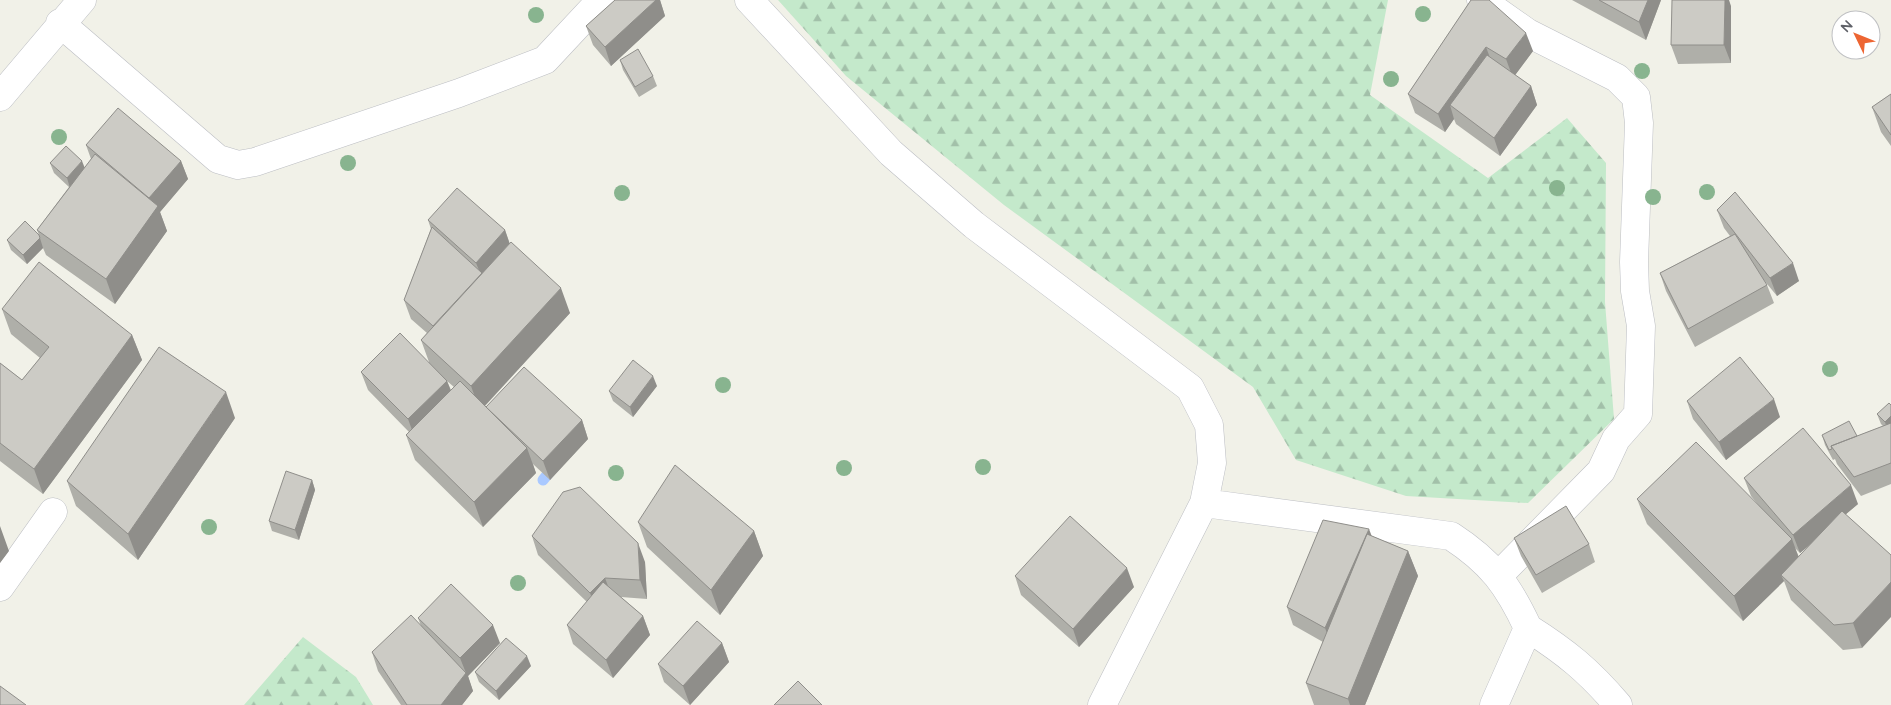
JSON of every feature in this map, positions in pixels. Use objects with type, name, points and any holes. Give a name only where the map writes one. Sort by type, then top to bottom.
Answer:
[{"type":"street","points":[[0,97],[60,23],[82,0]]},
{"type":"street","points":[[60,23],[218,159],[238,165],[255,162],[459,93],[544,60],[601,0]]},
{"type":"street","points":[[749,0],[891,153],[974,225],[1190,388],[1209,425],[1212,463],[1204,503],[1102,705]]},
{"type":"street","points":[[1480,0],[1528,33],[1617,78],[1636,97],[1639,123],[1634,262],[1635,291],[1641,326],[1638,414],[1616,439],[1601,472],[1498,576]]},
{"type":"street","points":[[1204,503],[1450,536],[1476,553],[1498,576],[1516,602],[1528,628],[1565,651],[1593,676],[1618,705]]},
{"type":"street","points":[[0,587],[53,512]]},
{"type":"street","points":[[1494,705],[1528,628]]},
{"type":"green space","points":[[778,0],[1388,0],[1370,95],[1488,178],[1567,118],[1606,163],[1605,302],[1614,419],[1528,503],[1406,496],[1296,460],[1253,387],[1004,205],[846,76]]},
{"type":"green space","points":[[303,637],[356,677],[373,705],[244,705]]},
{"type":"building","points":[[615,0],[656,0],[605,47],[586,26]]},
{"type":"building","points":[[1471,0],[1489,0],[1526,33],[1506,59],[1486,47],[1438,114],[1408,94]]},
{"type":"building","points":[[1599,0],[1648,0],[1639,22]]},
{"type":"building","points":[[1672,0],[1725,0],[1724,45],[1671,45]]},
{"type":"building","points":[[638,49],[653,76],[635,87],[620,60]]},
{"type":"building","points":[[1487,55],[1531,86],[1494,138],[1450,105]]},
{"type":"building","points":[[1891,94],[1891,135],[1872,107]]},
{"type":"building","points":[[118,108],[181,161],[149,198],[86,145]]},
{"type":"building","points":[[66,146],[82,161],[67,178],[50,163]]},
{"type":"building","points":[[95,154],[158,206],[106,279],[37,230]]},
{"type":"building","points":[[457,188],[505,230],[476,263],[428,220]]},
{"type":"building","points":[[1735,192],[1793,263],[1770,278],[1717,210]]},
{"type":"building","points":[[25,221],[40,238],[23,255],[7,240]]},
{"type":"building","points":[[432,227],[482,273],[433,326],[404,300]]},
{"type":"building","points":[[1735,234],[1767,285],[1688,329],[1660,273]]},
{"type":"building","points":[[511,242],[561,288],[471,386],[421,340]]},
{"type":"building","points":[[39,262],[132,335],[34,469],[0,443],[0,363],[22,380],[49,347],[2,309]]},
{"type":"building","points":[[400,333],[447,381],[408,419],[361,372]]},
{"type":"building","points":[[159,347],[226,392],[128,534],[67,481]]},
{"type":"building","points":[[1740,357],[1774,399],[1719,442],[1687,401]]},
{"type":"building","points":[[633,360],[653,376],[630,407],[609,391]]},
{"type":"building","points":[[524,367],[582,420],[543,461],[486,407]]},
{"type":"building","points":[[460,381],[527,448],[474,502],[406,435]]},
{"type":"building","points":[[1889,403],[1891,405],[1891,416],[1885,422],[1877,414]]},
{"type":"building","points":[[1849,421],[1857,436],[1831,446],[1832,449],[1829,450],[1822,435]]},
{"type":"building","points":[[1891,423],[1891,463],[1854,477],[1831,446]]},
{"type":"building","points":[[1803,428],[1851,485],[1793,535],[1744,478]]},
{"type":"building","points":[[1696,442],[1792,539],[1734,596],[1637,499]]},
{"type":"building","points":[[675,465],[754,531],[711,590],[638,522]]},
{"type":"building","points":[[286,471],[312,480],[295,530],[269,521]]},
{"type":"building","points":[[580,487],[638,543],[640,580],[605,578],[590,593],[532,536],[563,492]]},
{"type":"building","points":[[1566,506],[1589,544],[1536,575],[1514,538]]},
{"type":"building","points":[[1842,511],[1891,555],[1891,582],[1853,623],[1834,625],[1781,575]]},
{"type":"building","points":[[1070,516],[1127,568],[1073,629],[1015,576]]},
{"type":"building","points":[[1323,520],[1369,529],[1325,628],[1287,607]]},
{"type":"building","points":[[1367,534],[1408,551],[1348,699],[1306,683]]},
{"type":"building","points":[[603,582],[643,616],[606,660],[567,625]]},
{"type":"building","points":[[451,584],[493,625],[460,658],[418,618]]},
{"type":"building","points":[[411,615],[466,673],[441,705],[407,705],[372,652]]},
{"type":"building","points":[[697,621],[722,643],[683,686],[658,664]]},
{"type":"building","points":[[506,638],[527,656],[496,691],[475,672]]},
{"type":"building","points":[[798,681],[822,705],[774,705]]},
{"type":"building","points":[[0,686],[26,705],[0,705]]},
{"type":"waterway","points":[[543,480],[556,464]]}]
